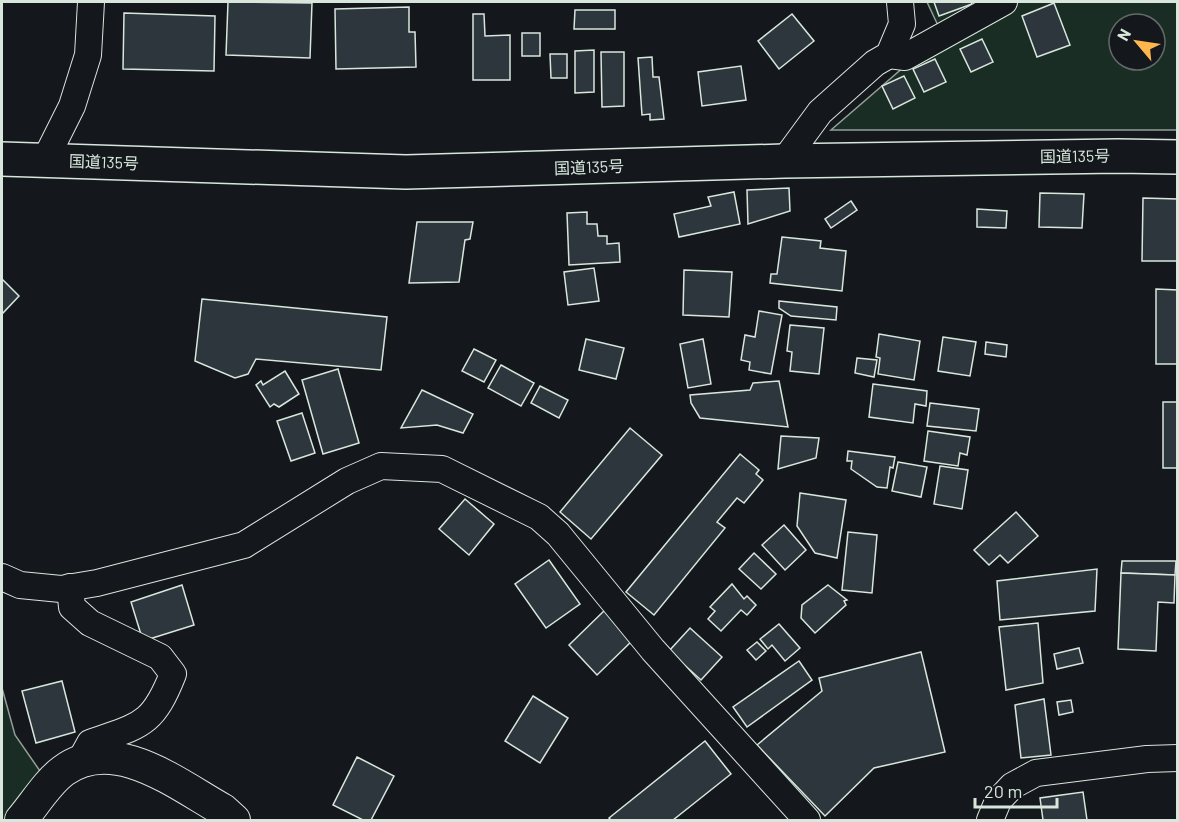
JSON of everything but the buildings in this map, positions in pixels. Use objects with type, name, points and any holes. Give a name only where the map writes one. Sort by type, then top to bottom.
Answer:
[{"type":"highway","name":"国道135号","points":[[2,159],[406,172],[784,161],[1178,157]]},
{"type":"street","points":[[45,160],[72,106],[88,55],[91,2]]},
{"type":"street","points":[[889,55],[902,24],[900,2]]},
{"type":"street","points":[[784,161],[820,112],[875,63],[889,55],[904,57],[1004,2]]},
{"type":"street","points":[[2,577],[20,585],[70,587],[97,583],[244,545],[346,481],[381,466],[442,469],[539,517],[558,534],[653,650],[807,820]]},
{"type":"street","points":[[70,587],[72,607],[90,623],[160,657],[173,674],[151,717],[136,727],[90,743],[79,763]]},
{"type":"street","points":[[21,820],[63,771],[97,755],[138,763],[224,810],[234,820]]},
{"type":"street","points":[[990,820],[998,801],[1012,786],[1036,773],[1147,759],[1178,758]]},
{"type":"green space","points":[[927,2],[1177,2],[1177,130],[831,130],[942,34]]},
{"type":"green space","points":[[2,688],[15,735],[40,771],[7,817],[12,820],[2,820]]}]
